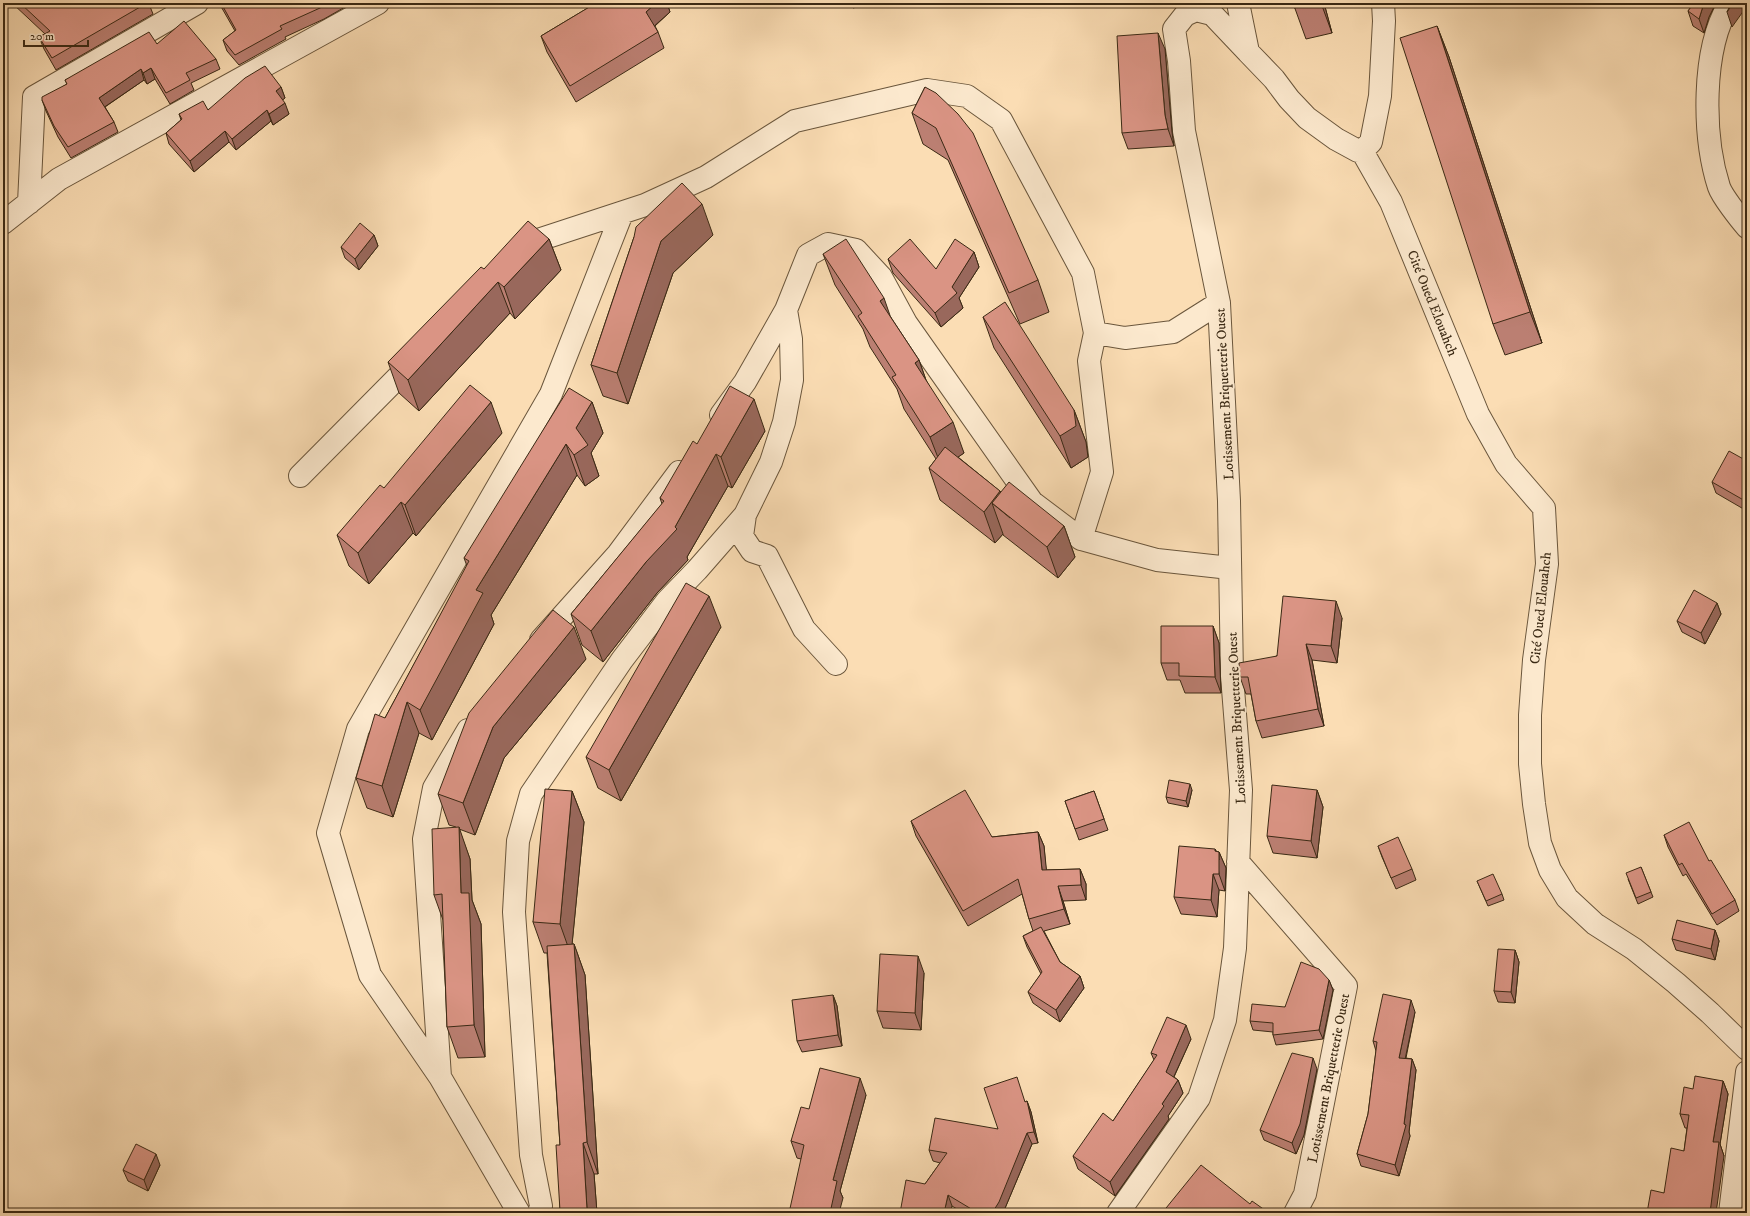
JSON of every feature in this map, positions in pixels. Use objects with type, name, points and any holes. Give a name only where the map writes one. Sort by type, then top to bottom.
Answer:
[{"type":"street","points":[[29,202],[34,97],[197,3]]},
{"type":"street","points":[[3,223],[60,179],[378,3]]},
{"type":"street","points":[[1238,3],[1248,52],[1274,79],[1289,100],[1307,118],[1336,139],[1358,151],[1362,151],[1371,142],[1380,96],[1384,21],[1383,3]]},
{"type":"street","points":[[1730,3],[1724,12],[1712,51],[1708,98],[1709,134],[1720,188],[1747,227]]},
{"type":"street","name":"Lotissement Briquetterie Ouest","points":[[1118,1213],[1198,1098],[1225,1020],[1235,948],[1241,790],[1232,676],[1229,501],[1219,303],[1184,131],[1179,61],[1174,29],[1185,15],[1196,6],[1212,14],[1248,52]]},
{"type":"street","points":[[507,266],[530,244],[645,205],[706,178],[795,121],[927,90],[967,96],[1002,120],[1083,273],[1095,333],[1089,361],[1102,472],[1081,540]]},
{"type":"street","name":"Cité Oued Elouahch","points":[[1362,151],[1391,202],[1478,414],[1506,464],[1544,508],[1547,564],[1534,660],[1530,715],[1530,764],[1540,843],[1550,870],[1567,898],[1595,924],[1634,949],[1670,978],[1710,1013],[1747,1049]]},
{"type":"street","points":[[519,1213],[440,1077],[370,975],[328,833],[358,729],[551,394],[622,213]]},
{"type":"street","points":[[708,433],[745,382],[786,310],[808,255],[828,244],[856,250],[881,277],[906,323],[1032,502],[1081,540],[1157,560],[1230,568]]},
{"type":"street","points":[[1095,333],[1125,338],[1173,332],[1219,303]]},
{"type":"street","points":[[539,1213],[541,1206],[531,1155],[514,912],[518,841],[531,794],[622,660],[667,601],[697,570],[745,515],[771,462],[784,422],[792,380],[791,339],[786,310]]},
{"type":"street","points":[[300,476],[429,346]]},
{"type":"street","points":[[528,655],[618,554],[689,458]]},
{"type":"street","points":[[745,515],[742,536],[752,551],[767,556],[804,629],[836,664]]},
{"type":"street","points":[[440,1077],[424,839],[434,788],[476,715]]},
{"type":"street","name":"Lotissement Briquetterie Ouest","points":[[1238,862],[1346,986],[1304,1194],[1295,1213]]},
{"type":"street","points":[[1730,1213],[1747,1072]]},
{"type":"building","points":[[20,3],[147,3],[52,58],[39,37],[50,31]]},
{"type":"building","points":[[221,3],[329,3],[280,26],[282,29],[235,55],[223,40],[236,30]]},
{"type":"building","points":[[596,3],[656,3],[646,12],[658,32],[570,86],[541,36]]},
{"type":"building","points":[[1293,3],[1313,3],[1294,8]]},
{"type":"building","points":[[1694,3],[1704,3],[1699,19],[1688,11]]},
{"type":"building","points":[[184,21],[216,59],[186,73],[190,80],[166,93],[151,68],[143,73],[141,69],[99,98],[114,122],[68,147],[54,126],[42,97],[67,84],[65,80],[149,32],[157,44]]},
{"type":"building","points":[[1437,26],[1530,312],[1493,324],[1400,38]]},
{"type":"building","points":[[1158,33],[1165,115],[1168,129],[1122,133],[1117,36]]},
{"type":"building","points":[[265,66],[281,87],[276,91],[285,103],[269,114],[267,110],[232,139],[225,131],[190,161],[166,133],[182,119],[179,114],[203,101],[208,110],[245,78]]},
{"type":"building","points":[[925,87],[936,93],[958,114],[973,133],[1038,280],[1009,293],[936,128],[912,113]]},
{"type":"building","points":[[682,183],[702,204],[661,241],[617,373],[591,365],[636,227]]},
{"type":"building","points":[[528,221],[549,239],[504,287],[498,282],[408,380],[388,362],[481,267],[484,269]]},
{"type":"building","points":[[360,223],[374,235],[355,259],[341,247]]},
{"type":"building","points":[[846,239],[884,298],[880,301],[919,360],[915,363],[953,422],[930,437],[892,377],[896,375],[858,316],[862,313],[823,254]]},
{"type":"building","points":[[910,239],[936,269],[955,239],[974,252],[952,287],[957,293],[935,313],[888,259]]},
{"type":"building","points":[[1005,302],[1074,410],[1076,426],[1060,436],[983,317]]},
{"type":"building","points":[[470,385],[491,402],[405,505],[401,502],[358,553],[337,535],[380,485],[384,488]]},
{"type":"building","points":[[730,386],[754,399],[721,457],[716,454],[675,527],[677,529],[646,562],[591,631],[571,614],[664,501],[660,498],[693,441],[697,444]]},
{"type":"building","points":[[569,388],[592,402],[576,428],[588,445],[574,455],[566,444],[476,590],[483,593],[420,710],[407,702],[382,786],[356,778],[375,714],[385,718],[469,561],[464,558]]},
{"type":"building","points":[[945,447],[1000,491],[984,512],[929,468]]},
{"type":"building","points":[[1729,451],[1747,461],[1747,502],[1712,482]]},
{"type":"building","points":[[1009,482],[1064,526],[1047,547],[992,503]]},
{"type":"building","points":[[686,583],[709,596],[609,770],[586,757]]},
{"type":"building","points":[[1694,590],[1717,603],[1701,633],[1677,621]]},
{"type":"building","points":[[1283,596],[1336,601],[1331,646],[1306,644],[1318,709],[1256,721],[1248,677],[1240,677],[1239,663],[1277,656]]},
{"type":"building","points":[[553,610],[574,627],[493,727],[463,803],[438,794],[469,713]]},
{"type":"building","points":[[1161,626],[1213,626],[1215,677],[1179,676],[1179,663],[1161,663]]},
{"type":"building","points":[[1169,780],[1190,784],[1186,801],[1166,797]]},
{"type":"building","points":[[1272,785],[1317,790],[1311,841],[1267,836]]},
{"type":"building","points":[[545,789],[572,791],[560,924],[533,922]]},
{"type":"building","points":[[965,790],[992,837],[1038,832],[1042,870],[1080,869],[1081,885],[1058,886],[1064,909],[1029,919],[1018,879],[963,911],[911,821]]},
{"type":"building","points":[[1094,791],[1104,819],[1075,829],[1065,801]]},
{"type":"building","points":[[1689,822],[1709,861],[1711,860],[1735,900],[1712,914],[1682,863],[1679,865],[1664,835]]},
{"type":"building","points":[[459,827],[461,893],[469,893],[474,1025],[447,1027],[442,894],[434,895],[432,829]]},
{"type":"building","points":[[1398,837],[1412,869],[1391,878],[1378,846]]},
{"type":"building","points":[[1179,846],[1215,849],[1215,851],[1219,852],[1219,874],[1213,874],[1211,900],[1174,897]]},
{"type":"building","points":[[1641,867],[1651,892],[1636,898],[1626,873]]},
{"type":"building","points":[[1493,874],[1502,894],[1486,901],[1477,881]]},
{"type":"building","points":[[1677,920],[1715,930],[1711,949],[1672,939]]},
{"type":"building","points":[[1041,927],[1060,962],[1080,976],[1056,1010],[1028,992],[1042,972],[1023,936]]},
{"type":"building","points":[[574,944],[587,1142],[583,1143],[587,1209],[560,1211],[556,1145],[560,1145],[547,946]]},
{"type":"building","points":[[1498,949],[1515,950],[1511,992],[1494,991]]},
{"type":"building","points":[[880,954],[918,956],[915,1013],[877,1011]]},
{"type":"building","points":[[1301,962],[1319,969],[1329,980],[1319,1030],[1273,1035],[1273,1023],[1250,1021],[1252,1004],[1285,1007]]},
{"type":"building","points":[[1383,994],[1411,1000],[1399,1058],[1412,1059],[1404,1124],[1406,1125],[1395,1165],[1357,1154],[1368,1114],[1377,1042],[1373,1041]]},
{"type":"building","points":[[833,995],[838,1035],[797,1041],[792,1000]]},
{"type":"building","points":[[1167,1017],[1186,1025],[1166,1072],[1178,1080],[1162,1104],[1164,1106],[1110,1182],[1073,1156],[1103,1113],[1113,1121],[1157,1055],[1151,1053]]},
{"type":"building","points":[[1292,1053],[1313,1058],[1300,1124],[1292,1143],[1260,1130]]},
{"type":"building","points":[[820,1068],[860,1078],[833,1180],[837,1181],[830,1213],[789,1213],[804,1145],[791,1141],[801,1107],[809,1109]]},
{"type":"building","points":[[1695,1076],[1723,1081],[1713,1142],[1719,1142],[1710,1213],[1647,1213],[1651,1190],[1664,1193],[1671,1148],[1684,1151],[1689,1115],[1680,1114],[1684,1087],[1693,1089]]},
{"type":"building","points":[[1017,1077],[1025,1102],[1027,1101],[1034,1132],[1027,1133],[999,1202],[992,1213],[978,1213],[948,1195],[944,1213],[900,1213],[906,1180],[925,1184],[947,1153],[929,1150],[935,1118],[998,1129],[984,1088]]},
{"type":"building","points":[[136,1144],[156,1154],[144,1180],[123,1170]]},
{"type":"building","points":[[1201,1165],[1250,1204],[1252,1201],[1269,1213],[1162,1213]]}]
